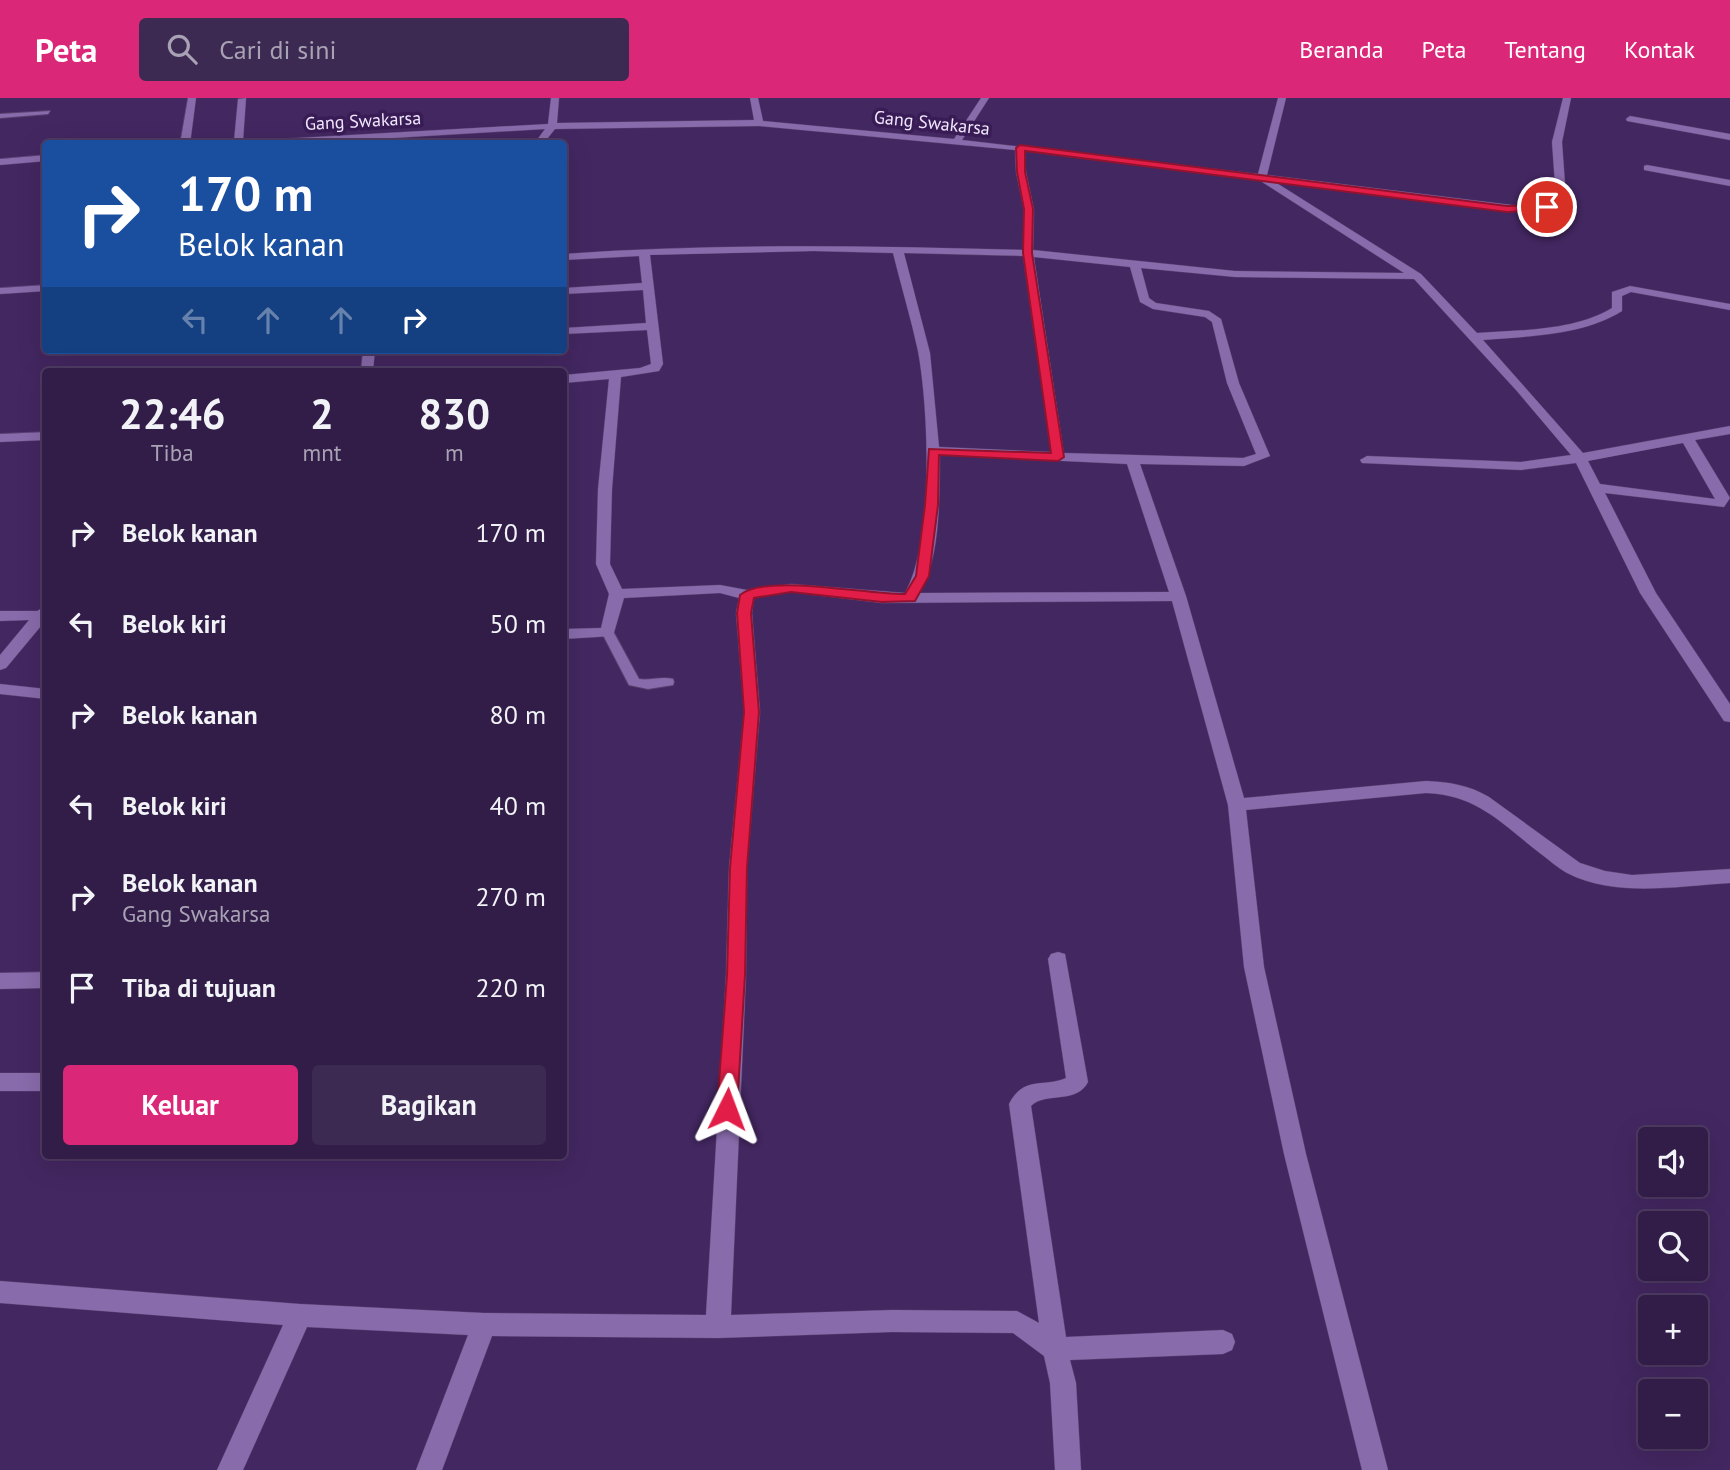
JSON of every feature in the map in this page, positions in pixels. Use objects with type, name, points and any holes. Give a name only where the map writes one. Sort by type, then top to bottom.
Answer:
[{"type":"street","points":[[186,140],[192,98]]},
{"type":"street","points":[[541,140],[552,125],[555,98]]},
{"type":"street","points":[[754,98],[759,123]]},
{"type":"street","points":[[957,141],[985,98]]},
{"type":"street","points":[[1282,98],[1262,178],[1418,275],[1580,458],[1648,593],[1730,717]]},
{"type":"street","name":"Gang Swakarsa","points":[[289,140],[552,125],[759,123],[1020,148],[1507,209],[1547,207],[1556,204],[1561,198],[1557,142],[1567,98]]},
{"type":"street","points":[[236,140],[242,99]]},
{"type":"street","points":[[1630,119],[1730,137]]},
{"type":"street","points":[[1020,148],[1021,172],[1029,209],[1028,253],[1058,457]]},
{"type":"street","points":[[0,162],[42,158]]},
{"type":"street","points":[[1647,168],[1730,183]]},
{"type":"street","points":[[567,257],[719,249],[1028,253],[1247,274],[1418,275]]},
{"type":"street","points":[[898,251],[924,352],[933,451],[932,505],[922,576],[910,598]]},
{"type":"street","points":[[567,379],[641,373],[655,368],[657,364],[643,253]]},
{"type":"street","points":[[933,451],[1244,462],[1263,456],[1233,383],[1217,321],[1209,314],[1153,306],[1144,300],[1139,272],[1134,263]]},
{"type":"street","points":[[567,291],[646,286]]},
{"type":"street","points":[[0,291],[42,288]]},
{"type":"street","points":[[1473,337],[1553,330],[1609,315],[1618,309],[1616,294],[1630,289],[1730,307]]},
{"type":"street","points":[[567,331],[652,326]]},
{"type":"street","points":[[567,634],[608,633],[617,594],[603,564],[605,489],[615,375]]},
{"type":"street","points":[[1367,460],[1521,466],[1580,458],[1730,430]]},
{"type":"street","points":[[0,438],[42,436]]},
{"type":"street","points":[[1596,488],[1719,504],[1723,498],[1687,438]]},
{"type":"street","points":[[1132,460],[1178,596],[1237,805],[1254,967],[1295,1154],[1375,1470]]},
{"type":"street","points":[[617,594],[720,589],[747,595],[791,588],[882,598],[1178,596]]},
{"type":"street","points":[[718,1326],[736,975],[738,868],[752,712],[744,613],[747,595]]},
{"type":"street","points":[[0,616],[42,614]]},
{"type":"street","points":[[0,665],[42,616]]},
{"type":"street","points":[[0,689],[42,694]]},
{"type":"street","points":[[1237,805],[1426,787],[1451,789],[1468,792],[1483,801],[1573,868],[1604,878],[1632,882],[1730,876]]},
{"type":"street","points":[[1058,959],[1077,1082],[1062,1091],[1034,1090],[1024,1096],[1020,1104],[1055,1349],[1063,1383],[1068,1470]]},
{"type":"street","points":[[0,982],[42,980]]},
{"type":"street","points":[[0,1082],[42,1082]]},
{"type":"street","points":[[0,1292],[300,1315],[484,1324],[718,1326],[892,1321],[1017,1322],[1055,1349],[1223,1342]]},
{"type":"street","points":[[230,1470],[300,1315]]},
{"type":"street","points":[[429,1470],[484,1324]]},
{"type":"lane","points":[[0,116],[48,112]]},
{"type":"lane","points":[[608,633],[634,682],[649,685],[668,682]]},
{"type":"route","points":[[727,1109],[736,975],[738,868],[752,712],[744,613],[747,595],[791,588],[882,598],[910,598],[922,576],[932,505],[933,451],[1058,457],[1028,253],[1029,209],[1021,172],[1020,148],[1507,209],[1547,207]]}]
